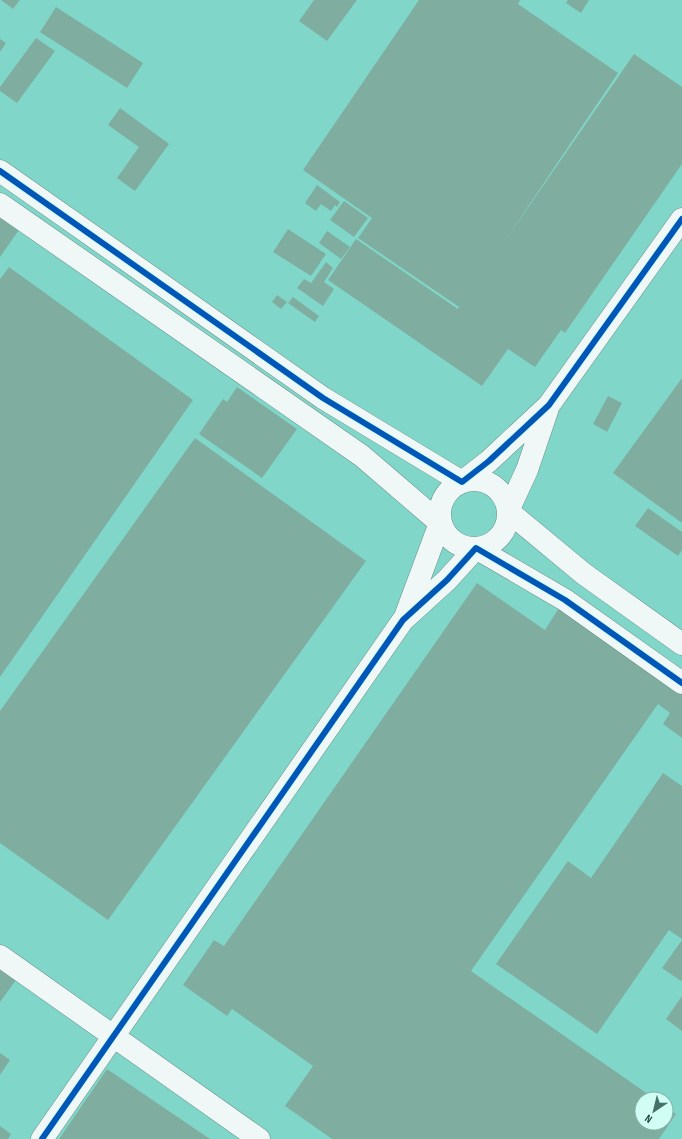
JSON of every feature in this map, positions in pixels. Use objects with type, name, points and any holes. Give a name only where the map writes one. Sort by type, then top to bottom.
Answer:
[{"type":"street","points":[[0,171],[323,398],[462,482],[473,480],[484,481],[494,487],[506,502],[508,511],[507,523],[499,537],[489,545],[476,548],[462,547],[452,541],[440,523],[362,456],[0,204]]},
{"type":"street","points":[[26,222],[42,200]]},
{"type":"street","points":[[403,620],[440,523],[439,512],[444,496],[453,487],[462,482],[489,461],[549,405],[682,219]]},
{"type":"street","points":[[212,353],[227,331]]},
{"type":"street","points":[[508,511],[527,470],[549,405]]},
{"type":"street","points":[[508,511],[584,574],[682,644]]},
{"type":"street","points":[[42,1139],[403,620],[447,580],[476,548]]},
{"type":"street","points":[[476,548],[565,600],[682,683]]},
{"type":"street","points":[[0,956],[259,1139]]},
{"type":"shaded area","points":[[0,0],[682,0],[682,1139],[0,1139]]},
{"type":"building","points":[[1,0],[20,0],[13,9]]},
{"type":"building","points":[[314,0],[357,0],[327,41],[299,21]]},
{"type":"building","points":[[419,0],[520,0],[518,4],[618,73],[498,251],[634,54],[682,87],[682,164],[565,333],[561,330],[535,367],[508,349],[482,386],[328,280],[356,239],[458,309],[459,307],[358,238],[372,218],[303,170]]},
{"type":"building","points":[[568,0],[589,0],[581,13],[566,3]]},
{"type":"building","points":[[56,7],[143,63],[127,88],[40,32]]},
{"type":"building","points":[[36,38],[55,51],[17,103],[0,91],[0,87]]},
{"type":"building","points":[[0,39],[6,43],[0,52]]},
{"type":"building","points":[[120,108],[169,144],[135,191],[117,178],[139,147],[108,125]]},
{"type":"building","points":[[317,185],[340,202],[337,207],[335,205],[331,211],[321,204],[316,211],[305,203]]},
{"type":"building","points":[[344,201],[368,218],[354,237],[330,220]]},
{"type":"building","points":[[0,212],[21,227],[0,257]]},
{"type":"building","points":[[288,229],[326,254],[311,276],[273,252]]},
{"type":"building","points":[[327,231],[350,247],[341,259],[319,243]]},
{"type":"building","points":[[326,262],[333,268],[324,282],[334,289],[323,306],[297,288],[304,279],[311,283]]},
{"type":"building","points":[[9,267],[193,400],[0,677],[0,279]]},
{"type":"building","points":[[277,295],[287,302],[281,309],[272,302]]},
{"type":"building","points":[[293,297],[319,316],[315,322],[288,303]]},
{"type":"building","points":[[682,378],[682,523],[613,473]]},
{"type":"building","points":[[237,387],[297,429],[262,478],[199,434],[223,399],[227,402]]},
{"type":"building","points":[[608,396],[622,403],[607,432],[593,424]]},
{"type":"building","points":[[195,438],[366,561],[108,920],[0,843],[0,711]]},
{"type":"building","points":[[648,508],[682,532],[682,550],[678,556],[635,526]]},
{"type":"building","points":[[477,583],[545,630],[559,608],[682,694],[682,738],[663,724],[670,713],[658,704],[471,971],[644,1091],[634,1091],[634,1131],[664,1131],[659,1139],[332,1139],[285,1106],[313,1066],[232,1009],[227,1016],[183,985],[214,940],[224,946]]},
{"type":"building","points":[[663,773],[682,786],[682,939],[669,930],[597,1034],[496,964],[568,861],[591,878]]},
{"type":"building","points":[[682,940],[682,980],[681,981],[662,968]]},
{"type":"building","points":[[0,969],[16,980],[0,1002]]},
{"type":"building","points":[[682,996],[682,1031],[666,1019]]},
{"type":"building","points":[[0,1053],[10,1060],[0,1075]]},
{"type":"building","points":[[107,1069],[210,1139],[59,1139]]},
{"type":"building","points":[[0,1126],[11,1134],[8,1139],[0,1139]]},
{"type":"cycle path","points":[[0,171],[323,398],[462,482],[489,461],[549,405],[682,219]]},
{"type":"cycle path","points":[[42,1139],[403,620],[447,580],[476,548],[565,600],[682,683]]}]
